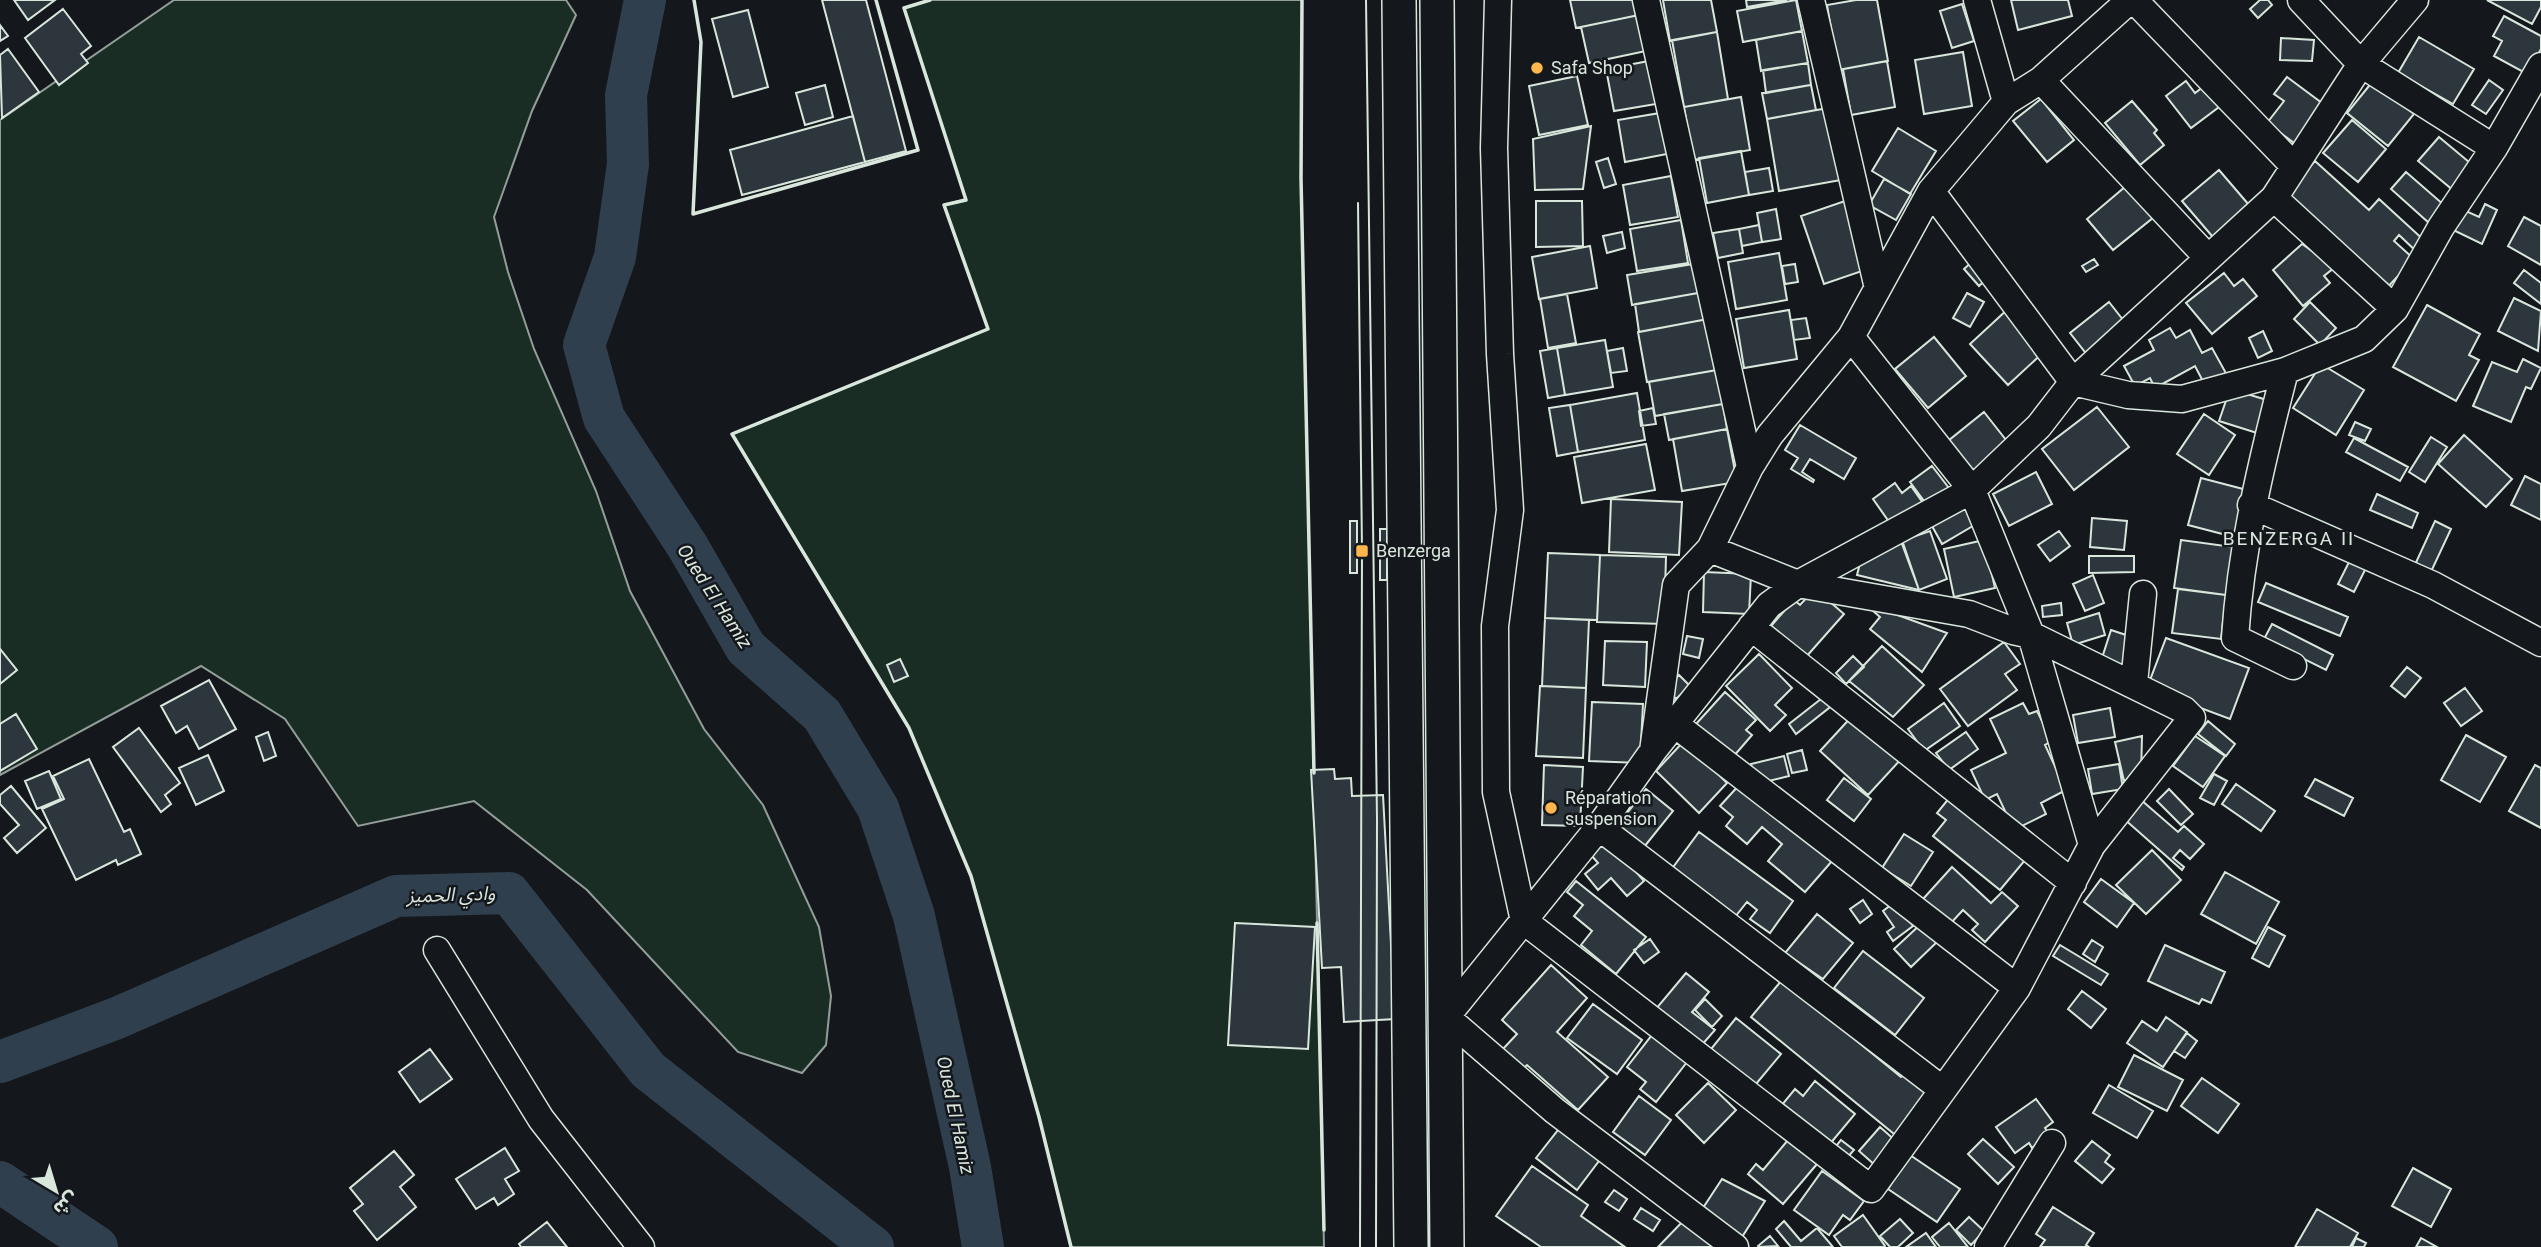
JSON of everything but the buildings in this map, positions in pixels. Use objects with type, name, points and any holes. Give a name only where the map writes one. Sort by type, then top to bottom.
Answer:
[{"type":"main road","points":[[1399,0],[1410,1247]]},
{"type":"main road","points":[[1437,0],[1447,1247]]},
{"type":"street","points":[[1498,0],[1494,148],[1500,354],[1510,510],[1495,626],[1496,792],[1524,921],[1871,1189],[2017,988],[2092,845],[2192,718],[2184,710],[2134,683],[2031,635],[1969,614],[1798,584],[1710,549]]},
{"type":"street","points":[[1646,0],[1750,467]]},
{"type":"street","points":[[1811,0],[1877,284]]},
{"type":"street","points":[[1977,0],[2006,102]]},
{"type":"street","points":[[1653,751],[1676,585],[1710,549],[1750,467],[1770,436],[1851,337],[1877,284],[1931,191],[2006,102],[2041,80],[2132,0],[2294,166]]},
{"type":"street","points":[[2301,0],[2361,64],[2494,149]]},
{"type":"street","points":[[1735,1247],[1555,1111],[1446,1017],[1599,827],[1653,751],[1769,605],[1798,584],[1972,490],[2039,426],[2073,382],[2274,198],[2361,64],[2415,0]]},
{"type":"street","points":[[1931,191],[2073,382],[2128,395],[2182,399],[2285,371],[2364,339],[2395,309],[2441,227],[2494,149],[2541,66]]},
{"type":"street","points":[[2041,80],[2208,258]]},
{"type":"street","points":[[2274,198],[2395,309]]},
{"type":"street","points":[[1851,337],[1972,490],[2031,635],[2092,845]]},
{"type":"street","points":[[2285,371],[2251,505],[2238,589],[2235,638],[2293,666]]},
{"type":"street","points":[[2251,505],[2433,585],[2541,643]]},
{"type":"street","points":[[2134,683],[2143,594]]},
{"type":"street","points":[[1751,627],[2073,883]]},
{"type":"street","points":[[1676,725],[2017,988]]},
{"type":"street","points":[[1599,827],[1942,1090]]},
{"type":"street","points":[[437,950],[541,1119],[641,1247]]},
{"type":"street","points":[[1988,1247],[2052,1143]]},
{"type":"green space","points":[[174,0],[566,0],[576,15],[532,111],[494,217],[508,272],[534,349],[596,491],[630,591],[704,729],[763,805],[819,927],[831,996],[826,1045],[802,1073],[738,1052],[587,890],[474,801],[358,826],[285,719],[201,666],[0,775],[0,120]]},
{"type":"green space","points":[[930,0],[1302,0],[1301,178],[1324,1247],[1071,1247],[1039,1117],[971,876],[909,728],[732,434],[988,329],[944,205],[966,199],[904,8]]},
{"type":"waterway","name":"Oued El Hamiz","points":[[645,0],[626,95],[628,164],[615,257],[584,345],[604,418],[688,547],[746,648],[822,715],[878,808],[914,916],[970,1167],[983,1247]]},
{"type":"waterway","name":"وادي الحميز","points":[[0,1062],[117,1018],[396,896],[509,893],[648,1070],[873,1247]]},
{"type":"waterway","name":"وادي الحميز","points":[[0,1182],[97,1247]]},
{"type":"tram line","points":[[1366,0],[1377,819],[1376,1247]]},
{"type":"tram line","points":[[1358,203],[1362,551],[1360,1247]]},
{"type":"wall","points":[[694,0],[701,42],[693,214],[918,150],[876,0]]},
{"type":"wall","points":[[930,0],[904,8],[966,200],[944,205],[988,329],[732,434],[909,728],[971,876],[1039,1117],[1071,1247]]},
{"type":"wall","points":[[1302,0],[1301,178],[1314,773]]},
{"type":"wall","points":[[1317,923],[1324,1230]]},
{"type":"place","name":"Safa Shop","points":[[1537,68]]},
{"type":"place","name":"Benzerga","points":[[1362,551]]},
{"type":"place","name":"Réparation suspension","points":[[1551,808]]},
{"type":"district","name":"BENZERGA II","points":[[2289,538]]}]
